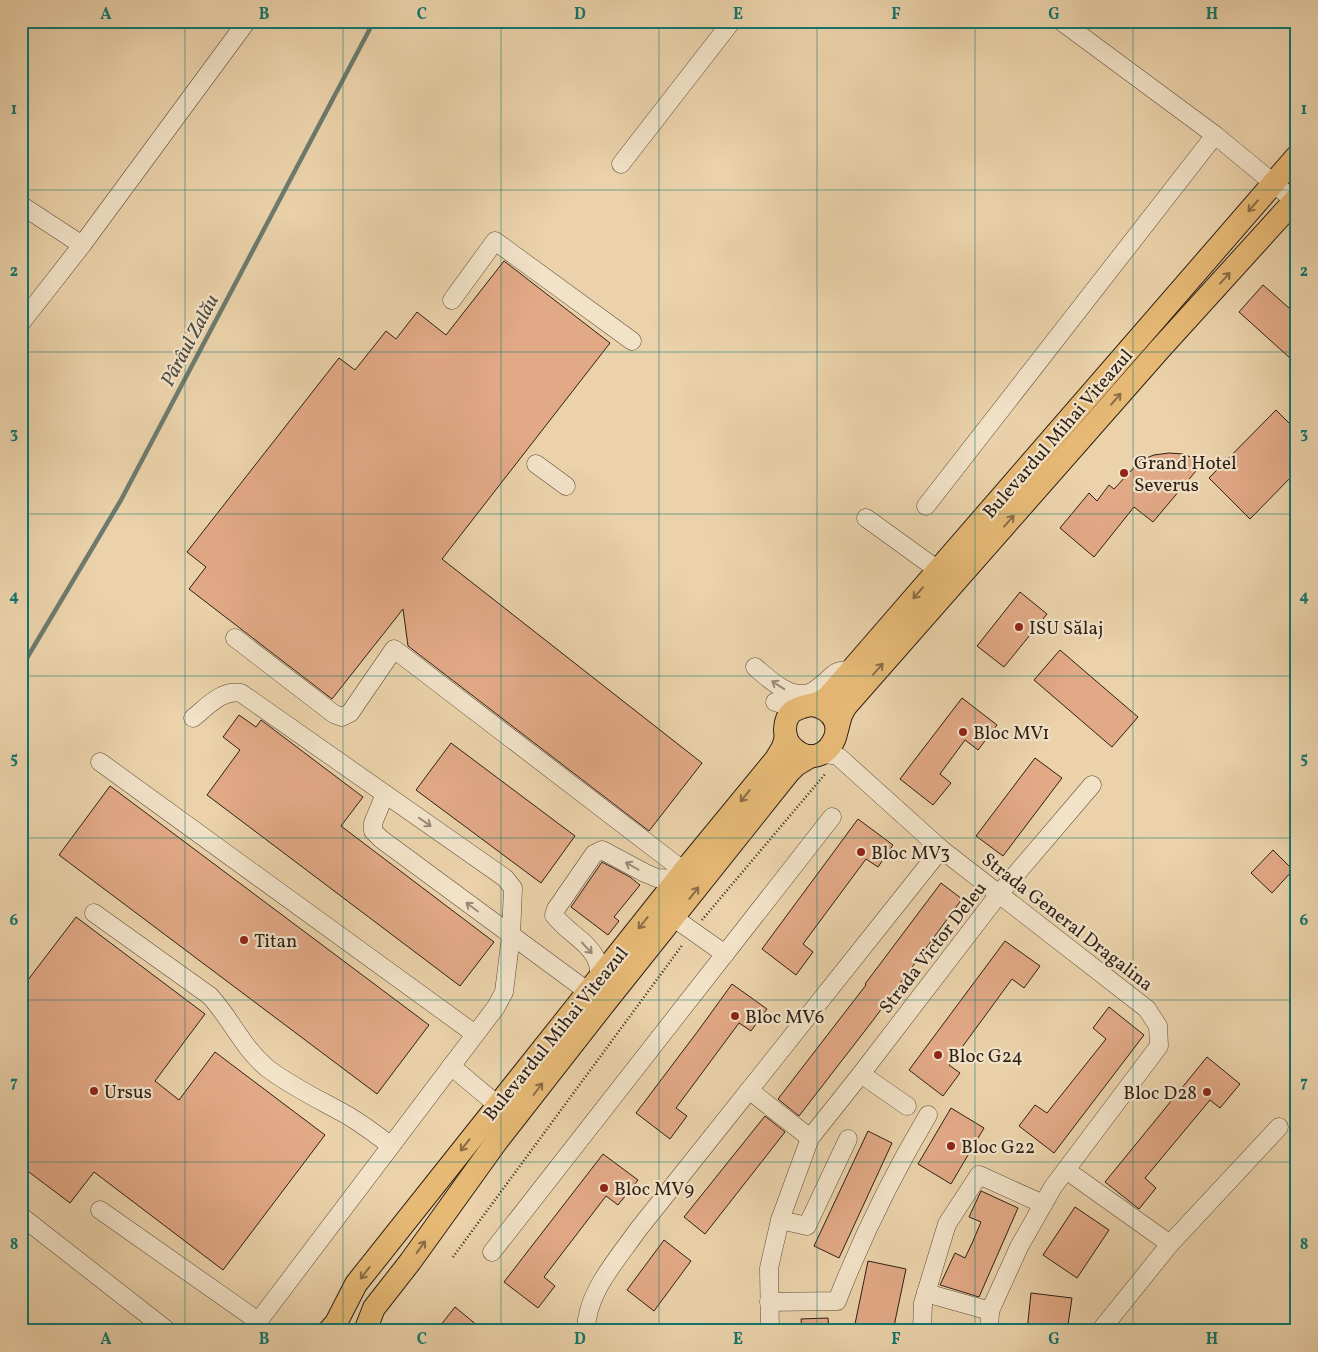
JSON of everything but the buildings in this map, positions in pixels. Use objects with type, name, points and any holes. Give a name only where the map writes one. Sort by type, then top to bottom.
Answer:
[{"type":"main road","name":"Bulevardul Mihai Viteazul","points":[[365,1331],[374,1308],[507,1112],[681,875],[776,758],[783,747],[791,714],[828,697],[1297,156]]},
{"type":"main road","name":"Bulevardul Mihai Viteazul","points":[[597,991],[674,918],[789,772],[796,765],[829,748],[846,706],[1169,340],[1293,206]]},
{"type":"main road","points":[[1152,324],[1169,340]]},
{"type":"main road","points":[[967,535],[984,549]]},
{"type":"main road","points":[[786,731],[790,745],[803,755],[829,748],[836,722],[827,710],[807,705]]},
{"type":"main road","name":"Bulevardul Mihai Viteazul","points":[[329,1331],[336,1324],[356,1284],[507,1112]]},
{"type":"street","points":[[21,323],[82,245],[247,21]]},
{"type":"street","points":[[621,164],[732,21]]},
{"type":"street","points":[[1061,21],[1215,135],[1273,182],[1293,206]]},
{"type":"street","points":[[926,506],[1215,135]]},
{"type":"street","points":[[21,205],[82,245]]},
{"type":"street","points":[[452,300],[495,241],[632,341]]},
{"type":"street","points":[[536,464],[566,486]]},
{"type":"street","points":[[866,518],[938,570]]},
{"type":"street","points":[[235,638],[334,714],[342,718],[350,713],[394,649],[681,875]]},
{"type":"street","points":[[754,668],[782,688],[799,694],[816,690],[836,672],[852,670]]},
{"type":"street","points":[[100,1210],[255,1326],[496,1007],[504,992],[512,936],[513,888],[505,878],[241,693],[224,694],[193,718]]},
{"type":"street","name":"Strada General Dragalina","points":[[829,748],[941,849],[1147,1009],[1158,1026],[1160,1046],[1053,1187],[1019,1247],[990,1311],[989,1331]]},
{"type":"street","points":[[100,762],[475,1034]]},
{"type":"street","name":"Strada Victor Deleu","points":[[770,1331],[768,1302],[769,1268],[780,1220],[810,1138],[999,894],[1092,785]]},
{"type":"street","points":[[385,794],[373,823],[373,831],[381,839],[512,936],[597,991]]},
{"type":"street","points":[[492,1252],[832,817]]},
{"type":"street","points":[[586,1331],[586,1320],[597,1290],[637,1231],[941,849]]},
{"type":"street","points":[[597,991],[597,961],[590,950],[554,915],[556,909],[594,854],[602,850],[657,878],[681,875]]},
{"type":"street","points":[[94,913],[210,996],[222,1009],[246,1046],[268,1068],[315,1099],[371,1130],[391,1146]]},
{"type":"street","points":[[674,918],[725,954]]},
{"type":"street","points":[[451,1066],[507,1112]]},
{"type":"street","points":[[861,1074],[907,1106]]},
{"type":"street","points":[[748,1090],[810,1138]]},
{"type":"street","points":[[768,1302],[837,1301],[856,1253],[909,1146],[928,1115]]},
{"type":"street","points":[[1100,1331],[1170,1244],[1280,1127]]},
{"type":"street","points":[[780,1220],[807,1226],[848,1139]]},
{"type":"street","points":[[1066,1170],[1170,1244]]},
{"type":"street","points":[[922,1331],[923,1303],[947,1224],[979,1175],[1043,1204]]},
{"type":"street","points":[[21,1216],[168,1331]]},
{"type":"street","points":[[926,1293],[990,1311]]},
{"type":"path","points":[[453,1256],[829,748]]},
{"type":"waterway","name":"Pârâul Zalău","points":[[21,668],[121,500],[374,21]]},
{"type":"place","name":"Grand Hotel Severus","points":[[1124,473]]},
{"type":"place","name":"ISU Sălaj","points":[[1019,627]]},
{"type":"place","name":"Bloc MV1","points":[[963,732]]},
{"type":"place","name":"Bloc MV3","points":[[861,852]]},
{"type":"place","name":"Titan","points":[[244,940]]},
{"type":"place","name":"Bloc MV6","points":[[735,1016]]},
{"type":"place","name":"Bloc G24","points":[[938,1055]]},
{"type":"place","name":"Ursus","points":[[94,1091]]},
{"type":"place","name":"Bloc D28","points":[[1207,1092]]},
{"type":"place","name":"Bloc G22","points":[[951,1146]]},
{"type":"place","name":"Bloc MV9","points":[[604,1188]]}]
